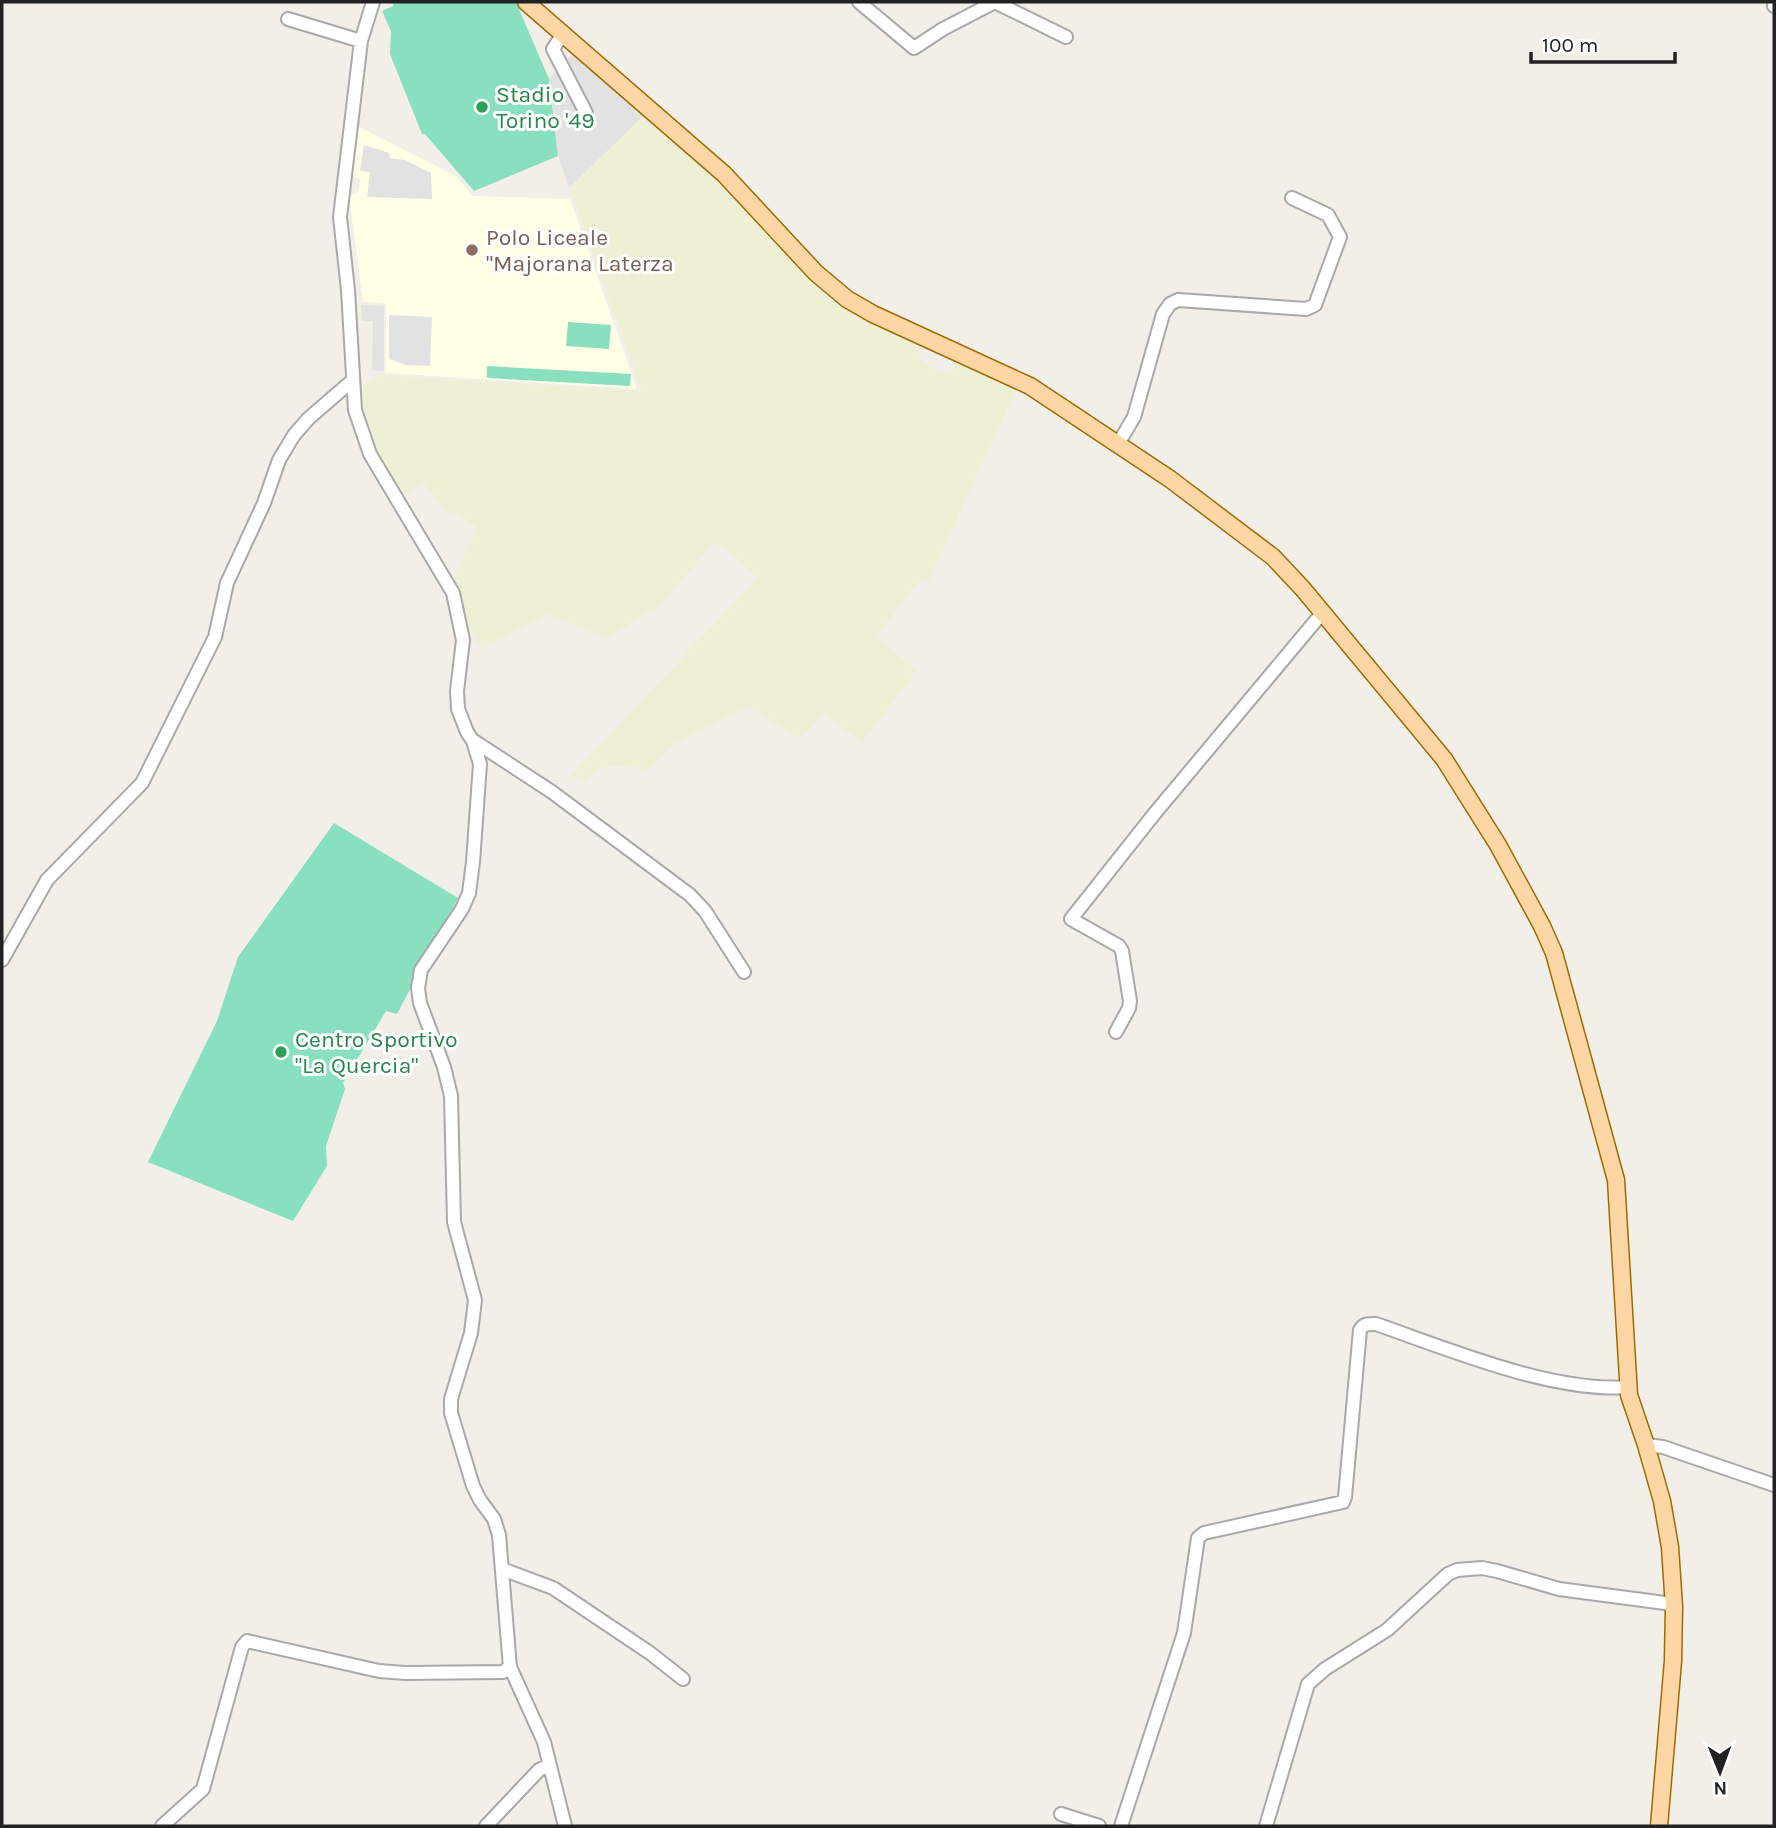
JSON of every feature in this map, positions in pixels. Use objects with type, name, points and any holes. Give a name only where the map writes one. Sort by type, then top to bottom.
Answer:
[{"type":"main road","points":[[526,2],[724,174],[816,273],[848,299],[873,314],[1031,386],[1200,500],[1273,557],[1323,612],[1444,759],[1498,845],[1542,926],[1553,953],[1616,1180],[1628,1387],[1662,1501],[1670,1547],[1674,1607],[1672,1673],[1659,1826]]},
{"type":"street","points":[[373,2],[361,41],[340,217],[354,362],[355,410],[370,454],[453,593],[463,640],[457,691],[458,709],[480,764],[474,862],[469,893],[421,970],[418,988],[420,1003],[444,1067],[451,1096],[454,1222],[475,1300],[471,1333],[451,1399],[451,1413],[473,1486],[494,1519],[499,1535],[510,1667],[537,1725],[565,1826]]},
{"type":"street","points":[[859,2],[914,48],[943,29],[995,2],[1066,37]]},
{"type":"street","points":[[288,19],[361,41]]},
{"type":"street","points":[[562,34],[553,49],[586,113]]},
{"type":"street","points":[[1118,444],[1134,417],[1163,314],[1170,304],[1178,300],[1306,309],[1315,305],[1340,237],[1328,215],[1292,198]]},
{"type":"street","points":[[2,960],[47,880],[142,783],[215,637],[228,583],[264,503],[279,460],[309,418],[353,380]]},
{"type":"street","points":[[1116,1032],[1129,1008],[1122,951],[1113,941],[1071,919],[1155,813],[1323,612]]},
{"type":"street","points":[[473,741],[552,792],[690,895],[705,911],[744,972]]},
{"type":"street","points":[[1121,1826],[1184,1633],[1198,1538],[1204,1533],[1343,1502],[1362,1326],[1368,1323],[1376,1324],[1493,1364],[1578,1386],[1608,1389],[1628,1387]]},
{"type":"street","points":[[1646,1445],[1663,1447],[1774,1485]]},
{"type":"street","points":[[502,1569],[553,1588],[650,1653],[683,1679]]},
{"type":"street","points":[[1266,1826],[1308,1684],[1325,1669],[1387,1630],[1448,1574],[1465,1569],[1489,1570],[1559,1588],[1674,1607]]},
{"type":"street","points":[[162,1826],[203,1789],[242,1647],[247,1641],[379,1671],[503,1672],[510,1667]]},
{"type":"street","points":[[486,1826],[539,1770],[549,1765]]},
{"type":"street","points":[[1060,1814],[1099,1826]]},
{"type":"shaded area","points":[[573,53],[718,177],[815,281],[919,341],[919,357],[939,373],[941,370],[950,374],[957,359],[1017,388],[928,582],[921,579],[877,636],[916,671],[862,743],[824,713],[801,739],[750,708],[740,710],[676,743],[645,772],[636,767],[608,766],[598,769],[586,782],[571,775],[758,578],[722,546],[713,544],[654,613],[650,611],[608,639],[547,614],[481,649],[468,628],[453,579],[477,528],[459,514],[446,513],[424,483],[402,496],[379,460],[366,430],[358,389],[382,375],[641,391],[558,156],[549,79]]},
{"type":"shaded area","points":[[573,53],[645,114],[569,188],[559,159],[549,79]]},
{"type":"shaded area","name":"Polo Liceale \"Majorana Laterza","points":[[357,126],[456,176],[473,196],[570,199],[637,389],[385,373],[386,304],[363,302],[349,196],[359,191],[360,179],[353,176],[352,172]]},
{"type":"shaded area","points":[[364,145],[389,153],[390,158],[405,160],[431,173],[432,199],[367,197],[370,172],[360,171]]},
{"type":"shaded area","points":[[361,305],[384,306],[384,371],[372,370],[373,321],[362,321]]},
{"type":"shaded area","points":[[389,315],[432,317],[430,366],[406,365],[389,359]]},
{"type":"green space","name":"Stadio Torino '49","points":[[393,2],[516,2],[549,79],[558,156],[474,191],[425,134],[422,134],[390,54],[391,31],[382,11],[393,6]]},
{"type":"green space","points":[[568,322],[611,325],[609,349],[566,346]]},
{"type":"green space","points":[[487,366],[631,374],[630,386],[487,378]]},
{"type":"green space","name":"Centro Sportivo \"La Quercia\"","points":[[334,823],[458,898],[397,1014],[386,1011],[343,1083],[345,1089],[326,1146],[327,1166],[293,1221],[148,1162],[217,1021],[238,957]]},
{"type":"place","name":"Stadio Torino '49","points":[[482,107]]},
{"type":"place","name":"Polo Liceale \"Majorana Laterza","points":[[472,250]]},
{"type":"place","name":"Centro Sportivo \"La Quercia\"","points":[[281,1052]]}]
